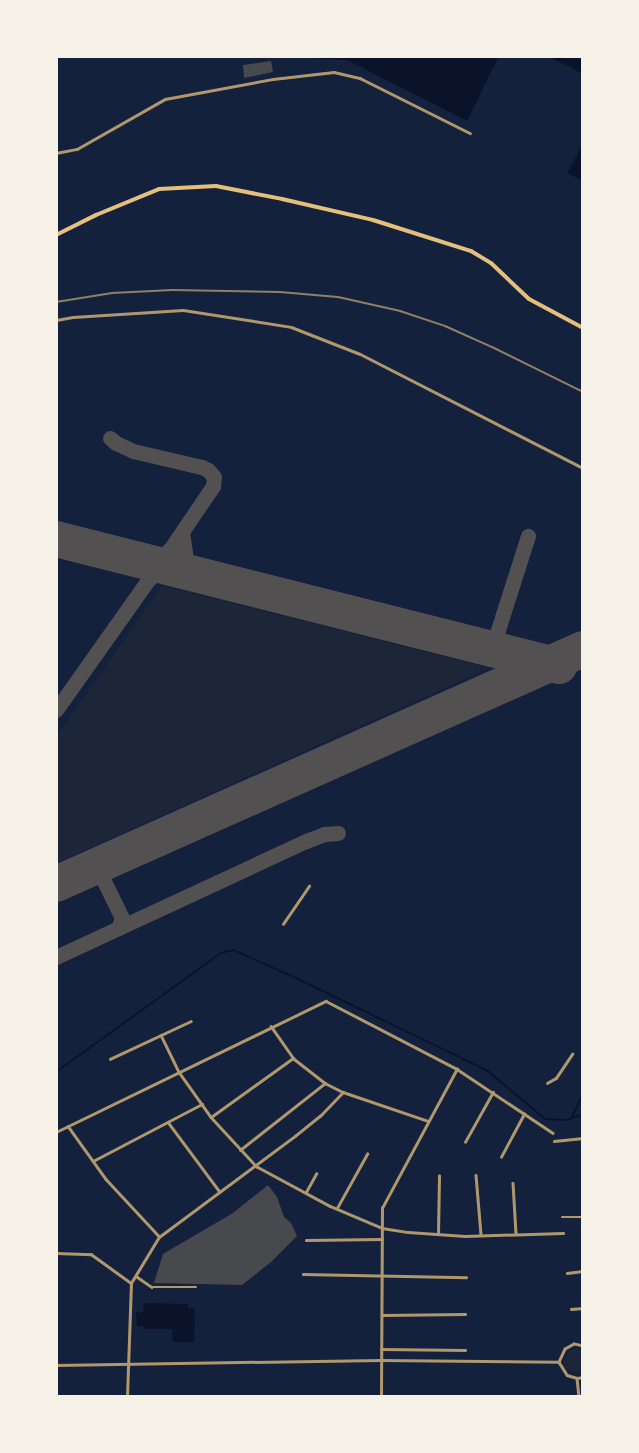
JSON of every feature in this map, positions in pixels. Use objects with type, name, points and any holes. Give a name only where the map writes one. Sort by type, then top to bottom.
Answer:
[{"type":"highway","points":[[56,235],[96,215],[159,189],[216,186],[373,220],[471,251],[491,263],[529,299],[583,328]]},
{"type":"street","points":[[56,153],[77,149],[164,99],[273,79],[334,72],[360,78],[470,133]]},
{"type":"street","points":[[56,320],[73,316],[183,310],[291,327],[360,354],[583,468]]},
{"type":"street","points":[[283,924],[309,886]]},
{"type":"street","points":[[56,1132],[271,1026],[326,1001],[456,1069],[553,1133]]},
{"type":"street","points":[[110,1060],[191,1021]]},
{"type":"street","points":[[271,1026],[293,1058],[324,1083],[343,1092],[428,1121]]},
{"type":"street","points":[[161,1035],[178,1072],[211,1117],[256,1166],[337,1208],[382,1228],[438,1234],[563,1233]]},
{"type":"street","points":[[547,1083],[556,1078],[572,1054]]},
{"type":"street","points":[[211,1117],[293,1058]]},
{"type":"street","points":[[381,1397],[382,1208],[456,1069]]},
{"type":"street","points":[[240,1150],[302,1103],[324,1083]]},
{"type":"street","points":[[127,1397],[132,1283],[159,1236],[256,1166],[320,1116],[343,1092]]},
{"type":"street","points":[[465,1142],[493,1092]]},
{"type":"street","points":[[93,1161],[202,1104]]},
{"type":"street","points":[[501,1157],[524,1114]]},
{"type":"street","points":[[168,1122],[220,1192]]},
{"type":"street","points":[[68,1126],[129,1206],[159,1236]]},
{"type":"street","points":[[554,1141],[583,1138]]},
{"type":"street","points":[[337,1208],[367,1154]]},
{"type":"street","points":[[306,1192],[316,1174]]},
{"type":"street","points":[[476,1175],[482,1235]]},
{"type":"street","points":[[438,1234],[439,1176]]},
{"type":"street","points":[[513,1183],[516,1234]]},
{"type":"street","points":[[562,1217],[583,1216]]},
{"type":"street","points":[[306,1240],[382,1239]]},
{"type":"street","points":[[56,1253],[91,1254],[132,1283]]},
{"type":"street","points":[[567,1273],[583,1272]]},
{"type":"street","points":[[304,1274],[466,1277]]},
{"type":"street","points":[[135,1276],[152,1287],[196,1287]]},
{"type":"street","points":[[571,1309],[583,1308]]},
{"type":"street","points":[[381,1315],[465,1314]]},
{"type":"street","points":[[583,1346],[574,1344],[565,1348],[560,1362],[563,1372],[577,1378],[583,1377]]},
{"type":"street","points":[[381,1349],[465,1350]]},
{"type":"street","points":[[56,1365],[381,1360],[560,1362]]},
{"type":"street","points":[[577,1378],[579,1397]]},
{"type":"shaded area","points":[[269,56],[499,56],[467,121],[347,60]]},
{"type":"shaded area","points":[[547,56],[583,56],[583,74]]},
{"type":"shaded area","points":[[583,144],[583,181],[567,173]]},
{"type":"shaded area","points":[[162,586],[489,668],[56,863],[56,737]]},
{"type":"shaded area","points":[[144,1303],[188,1304],[188,1308],[195,1308],[194,1342],[173,1342],[172,1329],[144,1329],[144,1326],[137,1326],[136,1312],[143,1312]]},
{"type":"shaded area","points":[[577,1349],[583,1352],[583,1371],[576,1373],[565,1368],[563,1361],[569,1351]]},
{"type":"building","points":[[271,61],[273,72],[244,78],[243,65]]},
{"type":"building","points":[[268,1185],[277,1197],[284,1217],[291,1223],[297,1236],[271,1262],[242,1285],[154,1283],[163,1254],[233,1213]]},
{"type":"waterway","points":[[56,1072],[221,953],[233,950],[298,979],[488,1071],[545,1119],[566,1120],[583,1114]]},
{"type":"waterway","points":[[572,1117],[583,1094]]},
{"type":"taxiway","points":[[110,438],[133,451],[202,467],[208,470],[214,477],[213,486],[171,548],[161,557],[143,560]]},
{"type":"taxiway","points":[[182,532],[188,572]]},
{"type":"taxiway","points":[[479,645],[491,641],[497,633],[528,536]]},
{"type":"taxiway","points":[[56,710],[148,580],[152,573],[151,567],[143,560]]},
{"type":"taxiway","points":[[148,580],[160,569],[171,567]]},
{"type":"taxiway","points":[[497,633],[500,643],[509,653]]},
{"type":"taxiway","points":[[56,957],[306,841],[324,834],[338,833]]},
{"type":"taxiway","points":[[89,869],[97,871],[102,877],[122,918],[118,928]]},
{"type":"runway","points":[[56,539],[559,666]]},
{"type":"runway","points":[[56,884],[583,649]]},
{"type":"railway","points":[[56,302],[112,293],[172,290],[280,292],[338,297],[400,311],[445,326],[583,392]]}]
